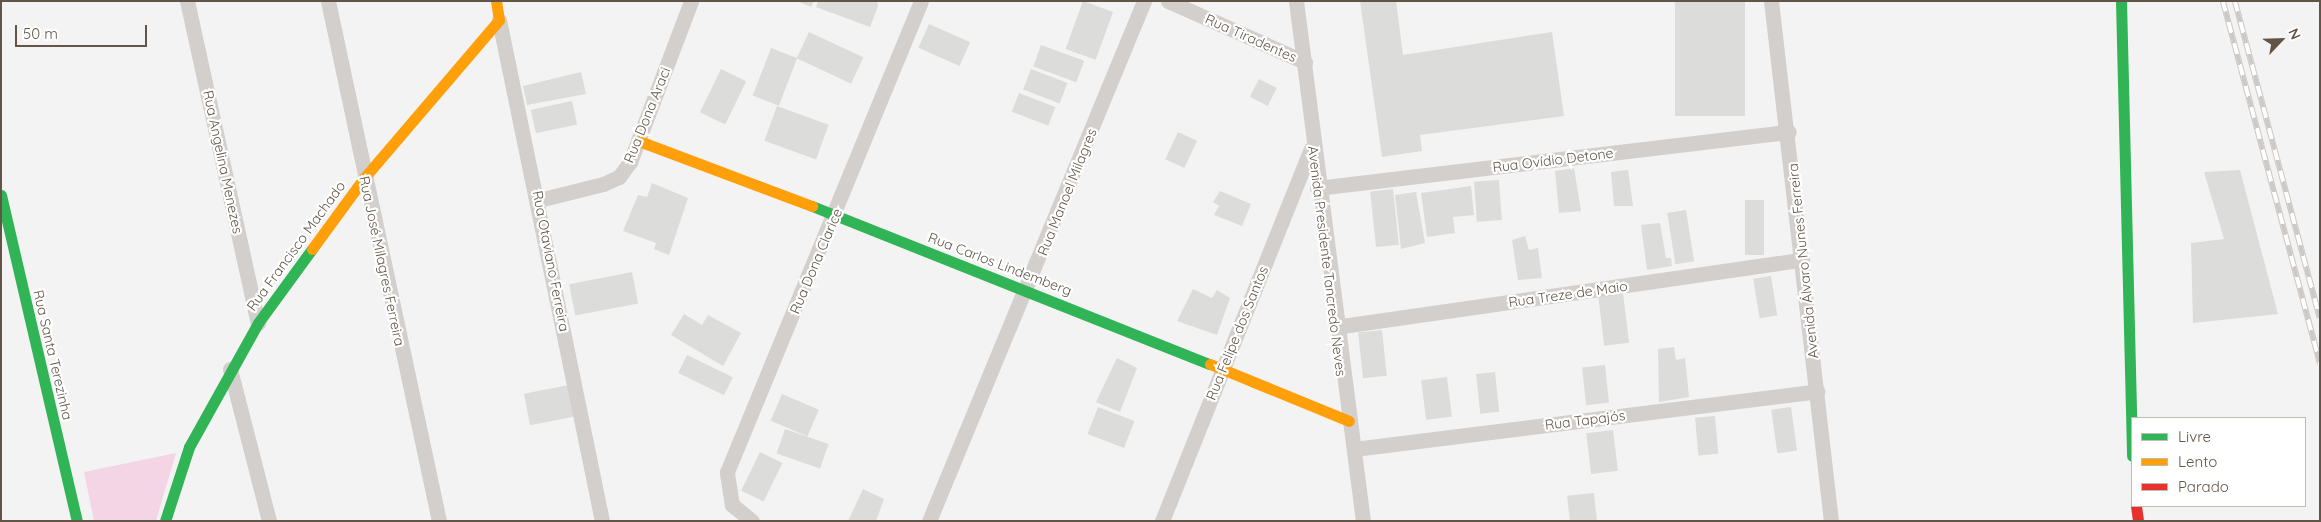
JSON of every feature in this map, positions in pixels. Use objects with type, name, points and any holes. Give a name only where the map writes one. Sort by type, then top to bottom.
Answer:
[{"type":"street","name":"Rua Angelina Menezes","points":[[187,1],[258,323]]},
{"type":"street","name":"Rua José Milagres Ferreira","points":[[328,1],[364,178],[439,521]]},
{"type":"street","name":"Rua Otaviano Ferreira","points":[[496,1],[539,200],[602,521]]},
{"type":"street","name":"Rua Dona Araci","points":[[539,200],[619,177],[638,141],[691,1]]},
{"type":"street","name":"Rua Dona Clarice","points":[[748,519],[732,505],[727,472],[835,217],[921,1]]},
{"type":"street","name":"Rua Manoel Milagres","points":[[929,521],[1028,288],[1144,1]]},
{"type":"street","name":"Rua Tiradentes","points":[[1168,1],[1306,62]]},
{"type":"street","name":"Avenida Presidente Tancredo Neves","points":[[1296,1],[1306,62],[1317,188],[1363,521]]},
{"type":"street","name":"Avenida Álvaro Nunes Ferreira","points":[[1771,1],[1789,132],[1831,521]]},
{"type":"street","points":[[2121,1],[2131,417]]},
{"type":"street","name":"Rua Francisco Machado","points":[[165,521],[189,447],[230,369],[258,323],[364,178],[499,20]]},
{"type":"street","name":"Rua Ovídio Detone","points":[[1317,188],[1789,132]]},
{"type":"street","name":"Rua Carlos Lindemberg","points":[[638,141],[835,217],[1028,288],[1349,421]]},
{"type":"street","name":"Rua Felipe dos Santos","points":[[1162,521],[1312,146]]},
{"type":"street","name":"Rua Santa Terezinha","points":[[1,195],[77,521]]},
{"type":"street","name":"Rua Treze de Maio","points":[[1335,327],[1802,260]]},
{"type":"street","points":[[230,369],[270,521]]},
{"type":"street","name":"Rua Tapajós","points":[[1354,449],[1817,391]]},
{"type":"street","points":[[2136,507],[2138,521]]},
{"type":"shaded area","points":[[176,453],[156,521],[94,521],[84,472]]},
{"type":"building","points":[[797,1],[814,1],[811,7]]},
{"type":"building","points":[[818,1],[877,1],[878,6],[870,27],[816,7]]},
{"type":"building","points":[[1083,1],[1113,12],[1096,60],[1066,49]]},
{"type":"building","points":[[1360,1],[1396,1],[1403,55],[1552,32],[1564,116],[1420,135],[1422,151],[1382,157]]},
{"type":"building","points":[[1675,1],[1745,1],[1745,116],[1675,116]]},
{"type":"building","points":[[929,24],[970,42],[960,66],[918,48]]},
{"type":"building","points":[[809,32],[863,57],[851,84],[797,58]]},
{"type":"building","points":[[1041,45],[1084,61],[1076,82],[1033,67]]},
{"type":"building","points":[[771,48],[797,58],[779,106],[753,96]]},
{"type":"building","points":[[721,69],[746,81],[725,124],[700,112]]},
{"type":"building","points":[[1031,69],[1067,83],[1060,104],[1023,90]]},
{"type":"building","points":[[581,72],[586,94],[527,105],[523,86]]},
{"type":"building","points":[[1259,79],[1277,88],[1268,106],[1250,97]]},
{"type":"building","points":[[1019,93],[1055,107],[1048,126],[1012,112]]},
{"type":"building","points":[[572,101],[577,124],[536,133],[531,110]]},
{"type":"building","points":[[777,106],[829,125],[816,160],[764,141]]},
{"type":"building","points":[[1178,132],[1197,141],[1184,168],[1165,159]]},
{"type":"building","points":[[1574,168],[1581,211],[1559,213],[1555,171]]},
{"type":"building","points":[[1628,170],[1633,206],[1614,206],[1611,172]]},
{"type":"building","points":[[2240,170],[2278,314],[2193,323],[2191,243],[2224,239],[2204,172]]},
{"type":"building","points":[[1499,180],[1502,220],[1477,222],[1474,182]]},
{"type":"building","points":[[652,183],[688,198],[669,255],[654,249],[656,243],[623,231],[638,195],[647,197]]},
{"type":"building","points":[[1471,186],[1474,215],[1453,217],[1455,233],[1427,237],[1421,193]]},
{"type":"building","points":[[1393,189],[1399,245],[1376,247],[1370,191]]},
{"type":"building","points":[[1220,191],[1251,204],[1242,226],[1214,215],[1219,206],[1213,202]]},
{"type":"building","points":[[1416,192],[1425,243],[1401,249],[1395,195]]},
{"type":"building","points":[[1745,200],[1764,200],[1764,255],[1745,255]]},
{"type":"building","points":[[1686,210],[1694,261],[1675,264],[1667,213]]},
{"type":"building","points":[[1660,223],[1666,258],[1671,258],[1672,266],[1647,270],[1641,225]]},
{"type":"building","points":[[1525,236],[1529,250],[1538,248],[1542,278],[1518,280],[1512,240]]},
{"type":"building","points":[[632,272],[638,303],[575,316],[569,284]]},
{"type":"building","points":[[1771,276],[1777,316],[1759,318],[1753,279]]},
{"type":"building","points":[[1193,289],[1212,298],[1217,290],[1230,298],[1217,335],[1177,321]]},
{"type":"building","points":[[1623,293],[1629,343],[1604,346],[1598,296]]},
{"type":"building","points":[[684,314],[702,325],[708,315],[741,333],[723,366],[671,335]]},
{"type":"building","points":[[1382,330],[1387,376],[1363,378],[1358,333]]},
{"type":"building","points":[[1674,347],[1676,360],[1685,358],[1689,397],[1659,402],[1658,349]]},
{"type":"building","points":[[687,355],[733,377],[724,395],[678,373]]},
{"type":"building","points":[[1117,358],[1137,368],[1120,412],[1096,402]]},
{"type":"building","points":[[1605,365],[1609,403],[1586,405],[1582,367]]},
{"type":"building","points":[[1495,372],[1499,412],[1480,414],[1476,374]]},
{"type":"building","points":[[1447,377],[1452,417],[1426,420],[1421,380]]},
{"type":"building","points":[[574,384],[580,415],[530,425],[524,394]]},
{"type":"building","points":[[782,394],[819,410],[807,436],[771,421]]},
{"type":"building","points":[[1098,407],[1134,421],[1124,448],[1088,434]]},
{"type":"building","points":[[1791,407],[1797,451],[1777,453],[1771,410]]},
{"type":"building","points":[[1715,416],[1718,454],[1698,456],[1695,418]]},
{"type":"building","points":[[785,429],[828,444],[820,469],[777,454]]},
{"type":"building","points":[[1613,430],[1618,471],[1591,474],[1586,433]]},
{"type":"building","points":[[760,452],[782,463],[764,502],[741,491]]},
{"type":"building","points":[[863,489],[884,499],[876,521],[848,521]]},
{"type":"building","points":[[1594,493],[1597,521],[1570,521],[1567,496]]},
{"type":"railway","points":[[2223,1],[2320,364]]},
{"type":"railway","points":[[2235,1],[2320,318]]},
{"type":"traffic: fast","points":[[2121,1],[2131,417]]},
{"type":"traffic: fast","points":[[1,195],[77,521]]},
{"type":"traffic: fast","points":[[812,206],[1210,364]]},
{"type":"traffic: fast","points":[[165,521],[189,447],[258,323],[312,249]]},
{"type":"traffic: slow","points":[[312,249],[364,178],[499,20],[496,1]]},
{"type":"traffic: slow","points":[[639,141],[812,206]]},
{"type":"traffic: slow","points":[[1210,364],[1349,421]]},
{"type":"traffic: jam","points":[[2136,507],[2138,521]]}]
